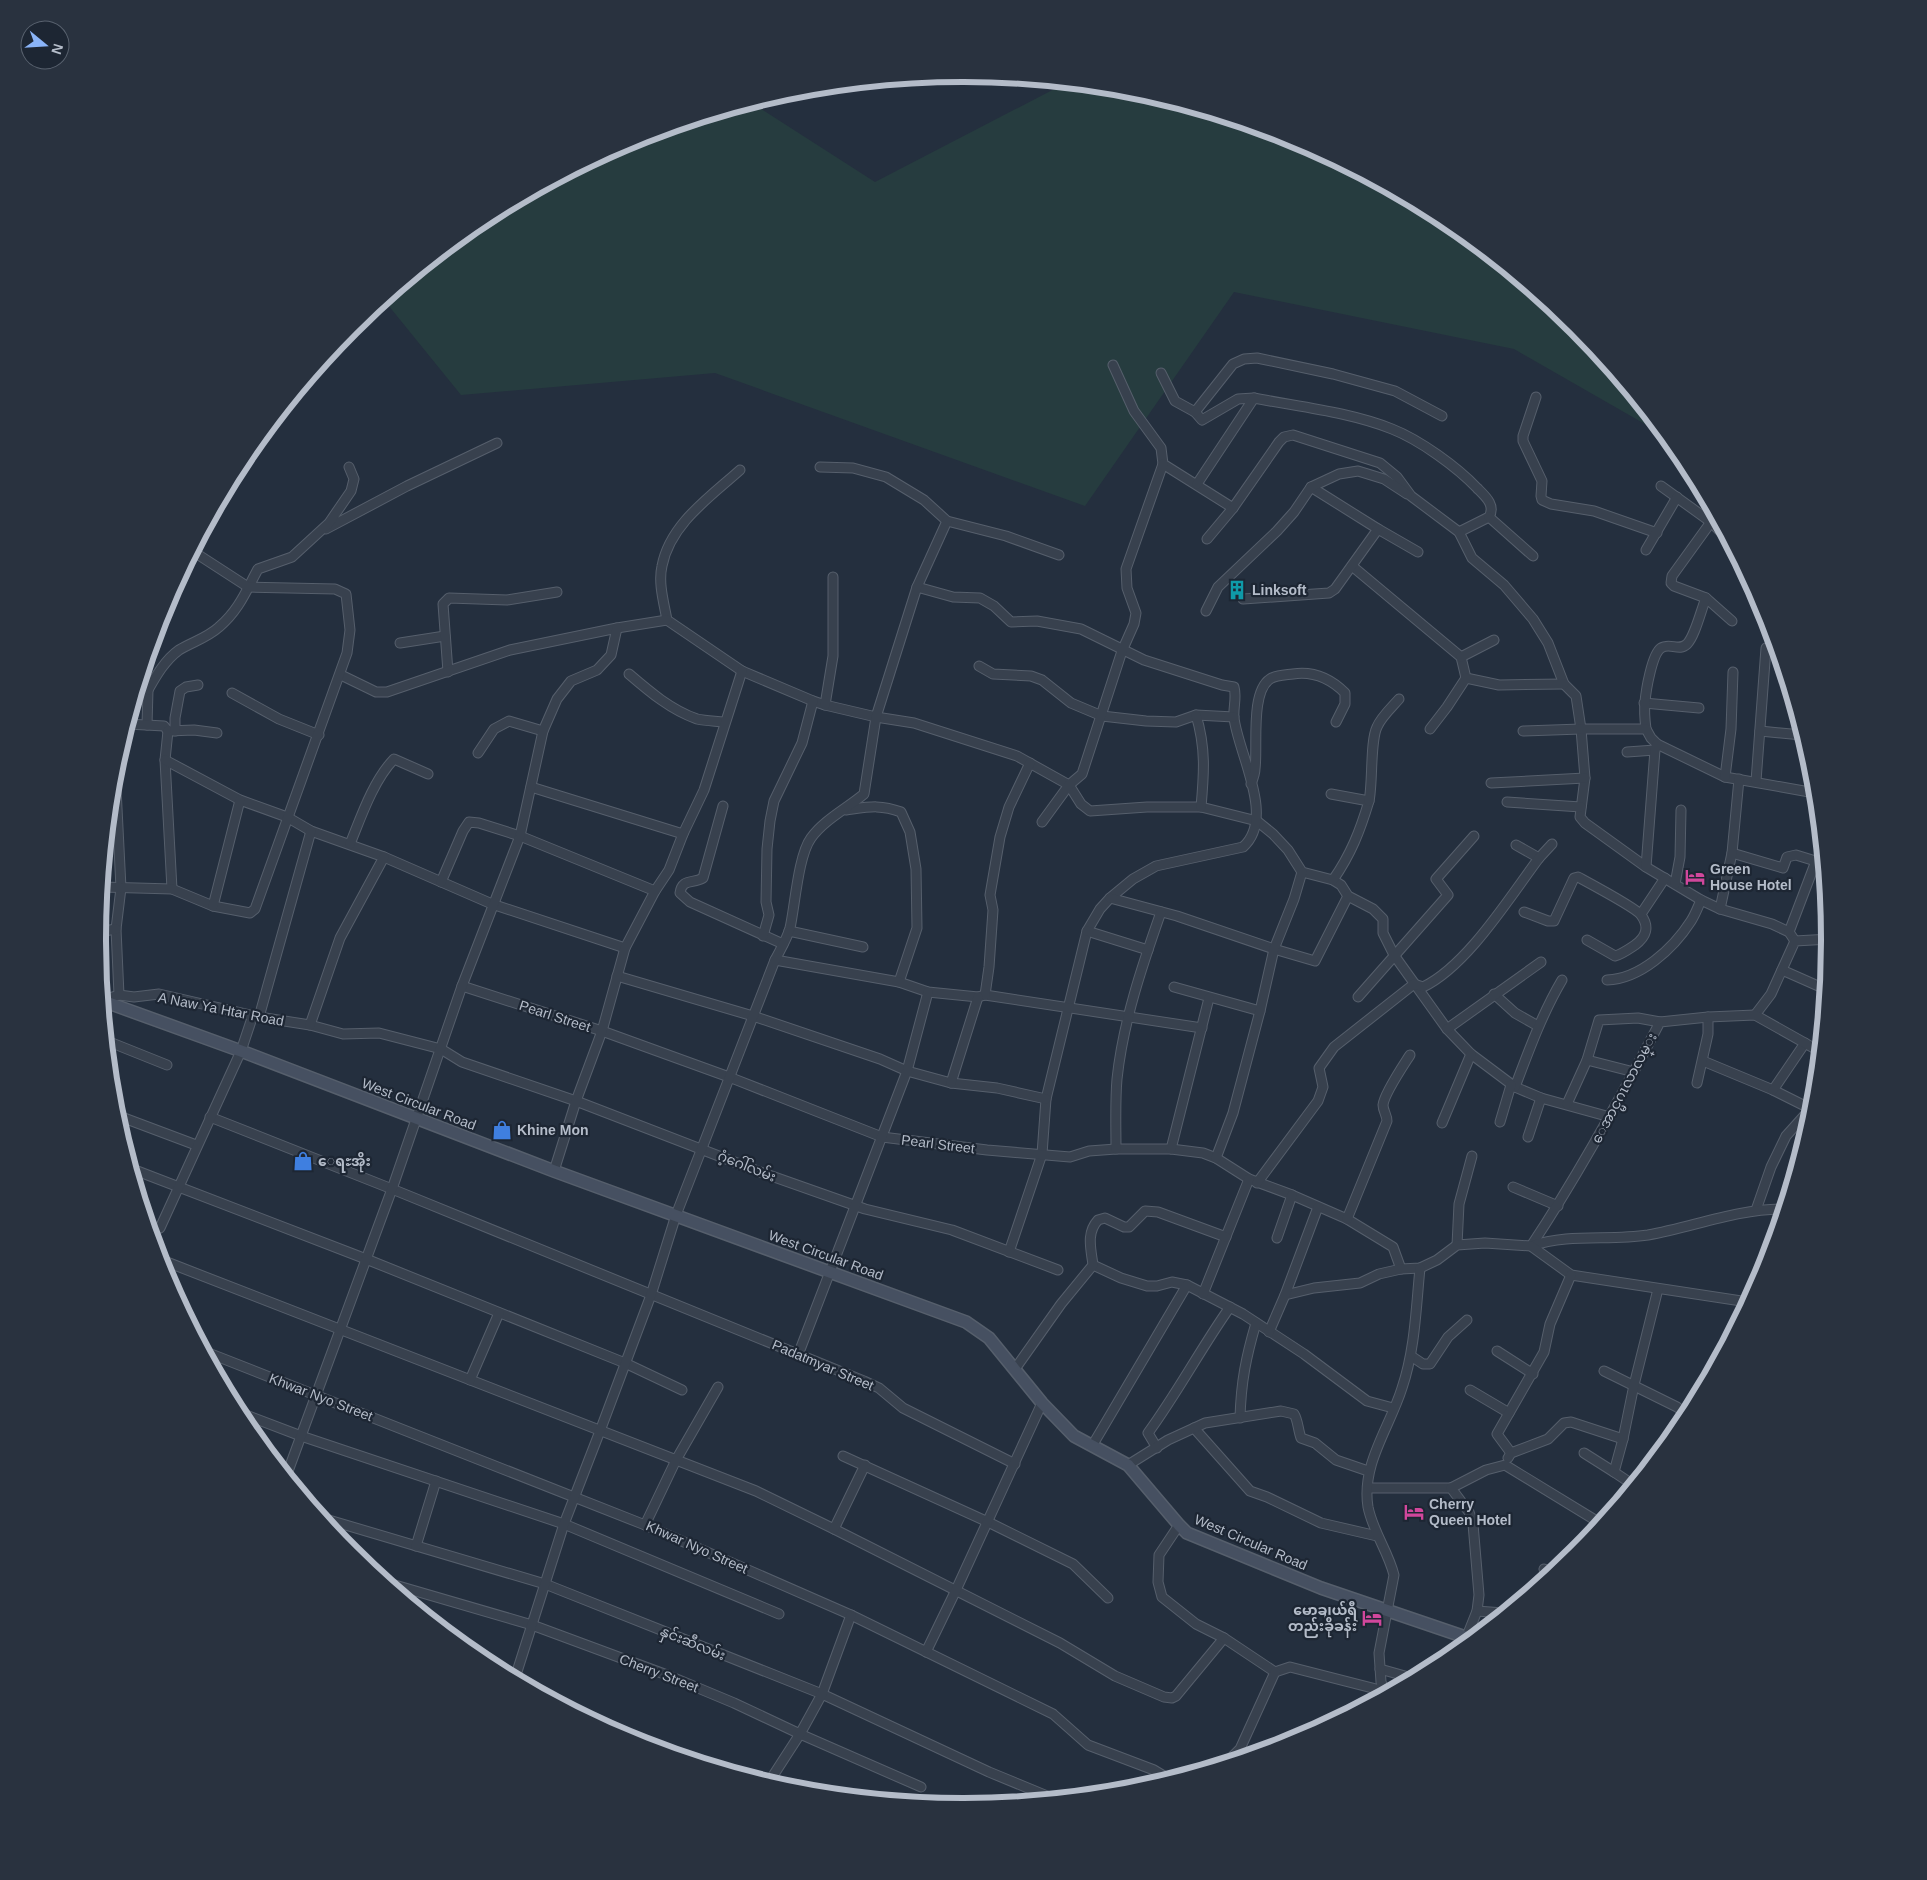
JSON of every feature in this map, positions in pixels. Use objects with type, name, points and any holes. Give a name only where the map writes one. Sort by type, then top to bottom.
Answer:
[{"type":"street","points":[[1195,412],[1233,364],[1244,359],[1257,358],[1333,374],[1395,391],[1442,416]]},
{"type":"street","points":[[1042,822],[1069,785],[1082,774],[1122,651],[1134,624],[1136,613],[1127,588],[1126,569],[1163,464],[1161,448],[1134,411],[1113,364]]},
{"type":"street","points":[[1161,372],[1175,401],[1195,412],[1200,419],[1205,420],[1238,399],[1254,398],[1352,417],[1394,430],[1435,453],[1470,480],[1489,501],[1492,510],[1490,517],[1459,532]]},
{"type":"street","points":[[1536,397],[1523,441],[1542,481],[1542,500],[1551,504],[1594,511],[1657,533]]},
{"type":"street","points":[[1197,484],[1254,398]]},
{"type":"street","points":[[1208,540],[1279,442],[1284,437],[1293,435],[1380,463],[1397,477],[1411,496]]},
{"type":"street","points":[[321,532],[406,486],[497,443]]},
{"type":"street","points":[[1163,464],[1233,508]]},
{"type":"street","points":[[148,690],[159,670],[178,651],[204,638],[220,626],[238,607],[258,569],[292,557],[321,532],[351,490],[354,478],[350,467]]},
{"type":"street","points":[[820,467],[853,468],[886,478],[924,500],[947,521],[1006,536],[1059,555]]},
{"type":"street","points":[[667,620],[661,591],[661,567],[673,536],[684,521],[740,470]]},
{"type":"street","points":[[1206,611],[1218,587],[1294,512],[1311,487],[1339,474],[1358,471],[1384,480],[1411,496],[1459,532],[1472,558],[1504,585],[1533,619],[1548,643],[1564,684],[1576,696],[1585,778],[1580,817],[1585,823],[1646,867],[1701,900],[1720,909],[1772,924],[1788,932],[1795,941]]},
{"type":"street","points":[[1662,486],[1711,522],[1672,576],[1671,582],[1674,586],[1706,598],[1732,621]]},
{"type":"street","points":[[1311,487],[1378,530],[1418,552]]},
{"type":"street","points":[[1646,550],[1677,497]]},
{"type":"street","points":[[1490,517],[1533,556]]},
{"type":"street","points":[[517,1672],[564,1524],[650,1295],[676,1215],[775,960],[789,931],[800,867],[809,841],[822,824],[864,794],[876,717],[917,587],[947,521]]},
{"type":"street","points":[[1243,598],[1329,593],[1352,566],[1378,530]]},
{"type":"street","points":[[108,887],[172,889],[213,906],[250,913],[255,909],[347,654],[350,630],[346,594],[335,589],[248,587],[198,554]]},
{"type":"street","points":[[1352,566],[1461,657],[1466,678],[1430,729]]},
{"type":"street","points":[[825,705],[833,656],[833,577]]},
{"type":"street","points":[[917,587],[953,597],[980,598],[994,606],[1011,622],[1037,620],[1081,629],[1122,651],[1179,672],[1234,687],[1234,717],[1251,784],[1257,821],[1251,840],[1243,846],[1156,866],[1133,879],[1110,898],[1087,931],[1046,1099],[1042,1154],[1008,1252]]},
{"type":"street","points":[[448,672],[443,604],[449,598],[506,600],[557,592]]},
{"type":"street","points":[[1646,867],[1656,747],[1646,729],[1644,703],[1654,659],[1660,648],[1667,645],[1681,648],[1685,646],[1690,640],[1706,598]]},
{"type":"street","points":[[341,674],[381,693],[510,650],[617,628],[667,620],[742,670],[813,701],[876,717],[914,723],[1010,754],[1030,763],[1069,785],[1081,804],[1090,811],[1147,807],[1201,807],[1257,821],[1288,850],[1302,872],[1333,880],[1341,885],[1348,896],[1372,909],[1383,919],[1383,933],[1394,955],[1448,1029],[1471,1054],[1513,1086],[1541,1098],[1610,1117]]},
{"type":"street","points":[[289,1469],[392,1189],[462,986],[492,904],[520,836],[543,731],[556,699],[571,681],[597,670],[612,655],[617,628]]},
{"type":"street","points":[[400,643],[445,636]]},
{"type":"street","points":[[1461,657],[1494,640]]},
{"type":"street","points":[[1756,781],[1766,648]]},
{"type":"street","points":[[979,666],[993,674],[1031,676],[1042,680],[1071,702],[1102,716],[1176,722],[1196,715],[1234,717]]},
{"type":"street","points":[[554,1172],[576,1101],[602,1031],[625,948],[655,891],[670,870],[683,834],[704,790],[742,670]]},
{"type":"street","points":[[1726,777],[1734,672]]},
{"type":"street","points":[[1251,784],[1255,769],[1255,744],[1261,692],[1269,680],[1298,673],[1311,674],[1318,675],[1338,686],[1345,693],[1345,704],[1336,722]]},
{"type":"street","points":[[629,674],[649,691],[677,710],[699,719],[724,722]]},
{"type":"street","points":[[1466,678],[1499,685],[1564,684]]},
{"type":"street","points":[[146,683],[148,690],[147,725]]},
{"type":"street","points":[[172,889],[165,760],[180,691],[186,687],[198,685]]},
{"type":"street","points":[[232,693],[279,719],[319,735]]},
{"type":"street","points":[[1333,880],[1346,862],[1357,840],[1369,801],[1374,735],[1377,725],[1399,699]]},
{"type":"street","points":[[764,936],[769,915],[766,902],[767,849],[771,814],[774,801],[802,744],[813,701]]},
{"type":"street","points":[[1644,703],[1699,708]]},
{"type":"street","points":[[1196,715],[1202,736],[1204,755],[1201,807]]},
{"type":"street","points":[[478,753],[494,728],[509,721],[543,731]]},
{"type":"street","points":[[134,724],[164,726],[171,731],[194,730],[216,733]]},
{"type":"street","points":[[1523,731],[1646,729]]},
{"type":"street","points":[[1760,731],[1796,734]]},
{"type":"street","points":[[1627,752],[1656,747],[1726,777],[1808,792]]},
{"type":"street","points":[[350,844],[366,805],[386,769],[394,759],[428,774]]},
{"type":"street","points":[[165,760],[240,800],[287,817],[311,831],[384,857],[492,904],[625,948]]},
{"type":"street","points":[[951,1083],[989,967],[994,910],[990,895],[1000,837],[1009,807],[1030,763]]},
{"type":"street","points":[[1491,783],[1585,778]]},
{"type":"street","points":[[1720,909],[1732,853],[1739,779]]},
{"type":"street","points":[[531,786],[683,834]]},
{"type":"street","points":[[1331,794],[1369,801]]},
{"type":"street","points":[[213,906],[240,800]]},
{"type":"street","points":[[1507,802],[1581,807]]},
{"type":"street","points":[[117,805],[121,888],[116,928],[120,995]]},
{"type":"street","points":[[723,806],[703,878],[686,882],[681,886],[680,893],[690,902],[783,944]]},
{"type":"street","points":[[844,810],[876,806],[889,808],[901,812],[910,832],[916,869],[917,928],[899,982]]},
{"type":"street","points":[[1675,884],[1680,857],[1681,810]]},
{"type":"street","points":[[441,882],[463,831],[469,822],[479,823],[520,836],[655,891]]},
{"type":"street","points":[[160,1228],[256,1016],[311,831]]},
{"type":"street","points":[[1358,997],[1448,895],[1436,879],[1474,836]]},
{"type":"street","points":[[1414,984],[1423,987],[1434,982],[1466,955],[1539,858],[1552,844]]},
{"type":"street","points":[[1516,845],[1539,858]]},
{"type":"street","points":[[1732,853],[1783,868],[1787,857],[1794,854],[1817,861]]},
{"type":"street","points":[[310,1025],[340,938],[384,857]]},
{"type":"street","points":[[1788,932],[1817,866]]},
{"type":"street","points":[[1216,1158],[1232,1112],[1260,1011],[1274,949],[1294,899],[1302,872]]},
{"type":"street","points":[[1524,912],[1548,921],[1554,921],[1574,878],[1578,877],[1641,914],[1646,928],[1646,935],[1620,955],[1615,956],[1607,953],[1587,940]]},
{"type":"street","points":[[1641,914],[1665,878]]},
{"type":"street","points":[[1110,898],[1177,916],[1314,961],[1348,896]]},
{"type":"street","points":[[1606,980],[1618,980],[1633,975],[1659,956],[1675,942],[1691,921],[1701,900]]},
{"type":"street","points":[[1116,1149],[1118,1080],[1129,1017],[1161,912]]},
{"type":"street","points":[[106,930],[116,928]]},
{"type":"street","points":[[789,931],[863,948]]},
{"type":"street","points":[[1087,931],[1148,950]]},
{"type":"street","points":[[1795,941],[1821,940]]},
{"type":"street","points":[[1795,941],[1771,994],[1755,1015],[1814,1048]]},
{"type":"street","points":[[775,960],[899,982],[928,992],[1068,1006],[1202,1028]]},
{"type":"street","points":[[1448,1029],[1494,994],[1541,962]]},
{"type":"street","points":[[1782,970],[1819,986]]},
{"type":"street","points":[[617,976],[753,1016],[907,1070],[951,1083],[997,1088],[1046,1099]]},
{"type":"street","points":[[1500,1122],[1538,1026],[1562,980]]},
{"type":"street","points":[[1203,1294],[1226,1237],[1253,1181],[1318,1101],[1322,1087],[1319,1068],[1334,1047],[1414,984]]},
{"type":"street","name":"Pearl Street","points":[[462,986],[602,1031],[729,1077],[882,1137],[987,1150],[1070,1157],[1089,1151],[1116,1149],[1171,1149],[1202,1153],[1216,1158],[1253,1181],[1347,1218],[1393,1247],[1401,1269]]},
{"type":"street","points":[[1174,987],[1260,1011]]},
{"type":"street","points":[[798,1355],[907,1070],[928,992]]},
{"type":"street","name":"A Naw Ya Htar Road","points":[[108,999],[120,995],[134,997],[159,994],[256,1016],[310,1025],[343,1034],[380,1033],[441,1049]]},
{"type":"street","points":[[1494,994],[1515,1013],[1538,1026]]},
{"type":"street","points":[[1171,1149],[1200,1042],[1209,998]]},
{"type":"street","name":"West Circular Road","points":[[109,1003],[241,1051],[554,1172],[966,1322],[989,1338],[1042,1403],[1074,1436],[1128,1466],[1187,1532],[1321,1588],[1464,1636]]},
{"type":"street","name":"ေအာင္မဂၤလာလမ္း","points":[[1531,1246],[1558,1206],[1610,1117],[1660,1022],[1708,1016],[1755,1015]]},
{"type":"street","points":[[1697,1083],[1704,1061],[1708,1034],[1708,1016]]},
{"type":"street","points":[[1567,1104],[1587,1060],[1599,1020],[1638,1018],[1660,1022]]},
{"type":"street","points":[[112,1043],[167,1065]]},
{"type":"street","points":[[1773,1090],[1805,1043]]},
{"type":"street","name":"ဂံ့ဂေါ်လမ်း","points":[[441,1049],[462,1062],[576,1101],[763,1173],[856,1206],[952,1230],[1058,1270]]},
{"type":"street","points":[[1442,1123],[1471,1054]]},
{"type":"street","points":[[1347,1218],[1387,1121],[1387,1115],[1384,1110],[1385,1099],[1410,1055]]},
{"type":"street","points":[[1587,1060],[1634,1072]]},
{"type":"street","points":[[1704,1061],[1805,1104]]},
{"type":"street","points":[[1528,1137],[1541,1098]]},
{"type":"street","name":"Padatmyar Street","points":[[210,1117],[872,1384],[903,1408],[1015,1464]]},
{"type":"street","points":[[125,1118],[196,1145]]},
{"type":"street","points":[[1756,1210],[1771,1167],[1786,1136],[1802,1118]]},
{"type":"street","points":[[1457,1245],[1459,1204],[1472,1156]]},
{"type":"street","points":[[138,1171],[499,1312],[625,1363],[682,1390]]},
{"type":"street","points":[[1513,1187],[1558,1206]]},
{"type":"street","points":[[1277,1238],[1292,1195]]},
{"type":"street","points":[[1269,1332],[1318,1207]]},
{"type":"street","points":[[1285,1295],[1314,1288],[1360,1283],[1379,1274],[1401,1269],[1420,1268],[1437,1260],[1457,1245],[1485,1243],[1531,1246],[1550,1240],[1646,1235],[1756,1210],[1777,1209]]},
{"type":"street","points":[[1015,1369],[1061,1304],[1094,1265],[1090,1232],[1098,1220],[1105,1218],[1124,1227],[1129,1227],[1145,1212],[1158,1212],[1226,1237]]},
{"type":"street","points":[[1531,1246],[1571,1275],[1741,1301]]},
{"type":"street","points":[[169,1263],[756,1492],[834,1529],[1060,1643],[1115,1676],[1164,1697],[1172,1698],[1176,1696],[1224,1638]]},
{"type":"street","points":[[1094,1265],[1121,1278],[1147,1286],[1157,1286],[1172,1282],[1187,1285],[1256,1323],[1304,1354],[1367,1401],[1393,1408]]},
{"type":"street","points":[[1383,1688],[1378,1653],[1394,1575],[1377,1536],[1368,1506],[1368,1471],[1402,1389],[1411,1356],[1420,1268]]},
{"type":"street","points":[[1511,1453],[1498,1434],[1544,1352],[1550,1324],[1571,1275]]},
{"type":"street","points":[[1092,1446],[1187,1285]]},
{"type":"street","points":[[1614,1472],[1624,1439],[1634,1385],[1658,1289]]},
{"type":"street","points":[[1157,1448],[1148,1433],[1171,1402],[1213,1332],[1230,1308]]},
{"type":"street","points":[[470,1380],[499,1312]]},
{"type":"street","points":[[1411,1356],[1423,1364],[1430,1364],[1448,1337],[1467,1320]]},
{"type":"street","points":[[1240,1418],[1242,1382],[1256,1323]]},
{"type":"street","points":[[1497,1351],[1533,1374]]},
{"type":"street","name":"Khwar Nyo Street","points":[[213,1355],[574,1496],[851,1615],[1053,1714],[1088,1745],[1160,1774]]},
{"type":"street","points":[[1604,1371],[1680,1410]]},
{"type":"street","points":[[645,1525],[676,1460],[718,1386]]},
{"type":"street","points":[[1470,1390],[1509,1413]]},
{"type":"street","points":[[926,1652],[1042,1403]]},
{"type":"street","points":[[1128,1466],[1157,1448],[1205,1423],[1280,1411],[1294,1414],[1301,1438],[1316,1443],[1336,1460],[1368,1471]]},
{"type":"street","points":[[252,1417],[301,1436],[564,1524],[779,1614]]},
{"type":"street","points":[[1505,1465],[1511,1453],[1548,1439],[1564,1423],[1571,1422],[1624,1439]]},
{"type":"street","points":[[1194,1428],[1250,1491],[1267,1497],[1321,1523],[1377,1536]]},
{"type":"street","points":[[1584,1453],[1628,1481]]},
{"type":"street","points":[[843,1456],[988,1522],[1073,1564],[1108,1598]]},
{"type":"street","points":[[834,1529],[865,1465]]},
{"type":"street","points":[[1368,1488],[1451,1488],[1486,1470],[1505,1465],[1594,1520]]},
{"type":"street","points":[[416,1546],[436,1481]]},
{"type":"street","points":[[1451,1488],[1469,1512],[1473,1524],[1479,1595],[1471,1631]]},
{"type":"street","name":"နှင်းဆီလမ်း","points":[[334,1522],[545,1584],[822,1694],[989,1772],[1041,1794]]},
{"type":"street","points":[[1179,1525],[1160,1555],[1158,1582],[1162,1597],[1196,1624],[1224,1638],[1275,1672]]},
{"type":"street","name":"Cherry Street","points":[[400,1586],[532,1625],[676,1679],[921,1787]]},
{"type":"street","points":[[1477,1611],[1495,1612]]},
{"type":"street","points":[[773,1776],[800,1734],[822,1694],[851,1615]]},
{"type":"street","points":[[1236,1753],[1240,1749],[1275,1672],[1290,1667],[1378,1690]]},
{"type":"street","points":[[1380,1669],[1404,1676]]},
{"type":"green space","points":[[1056,88],[1131,99],[1239,128],[1292,148],[1343,171],[1392,197],[1440,227],[1486,260],[1529,295],[1570,334],[1608,375],[1650,427],[1514,349],[1234,292],[1085,506],[715,373],[461,395],[388,305],[441,260],[487,227],[535,197],[584,171],[635,148],[688,128],[742,112],[759,108],[875,182]]},
{"type":"place","name":"Linksoft","points":[[1237,590]]},
{"type":"place","name":"Green House Hotel","points":[[1695,877]]},
{"type":"place","name":"Khine Mon","points":[[502,1130]]},
{"type":"place","name":"ေရႊအိုး","points":[[303,1161]]},
{"type":"place","name":"Cherry Queen Hotel","points":[[1414,1512]]},
{"type":"place","name":"မောချယ်ရီ တည်းခိုခန်း","points":[[1372,1618]]}]
